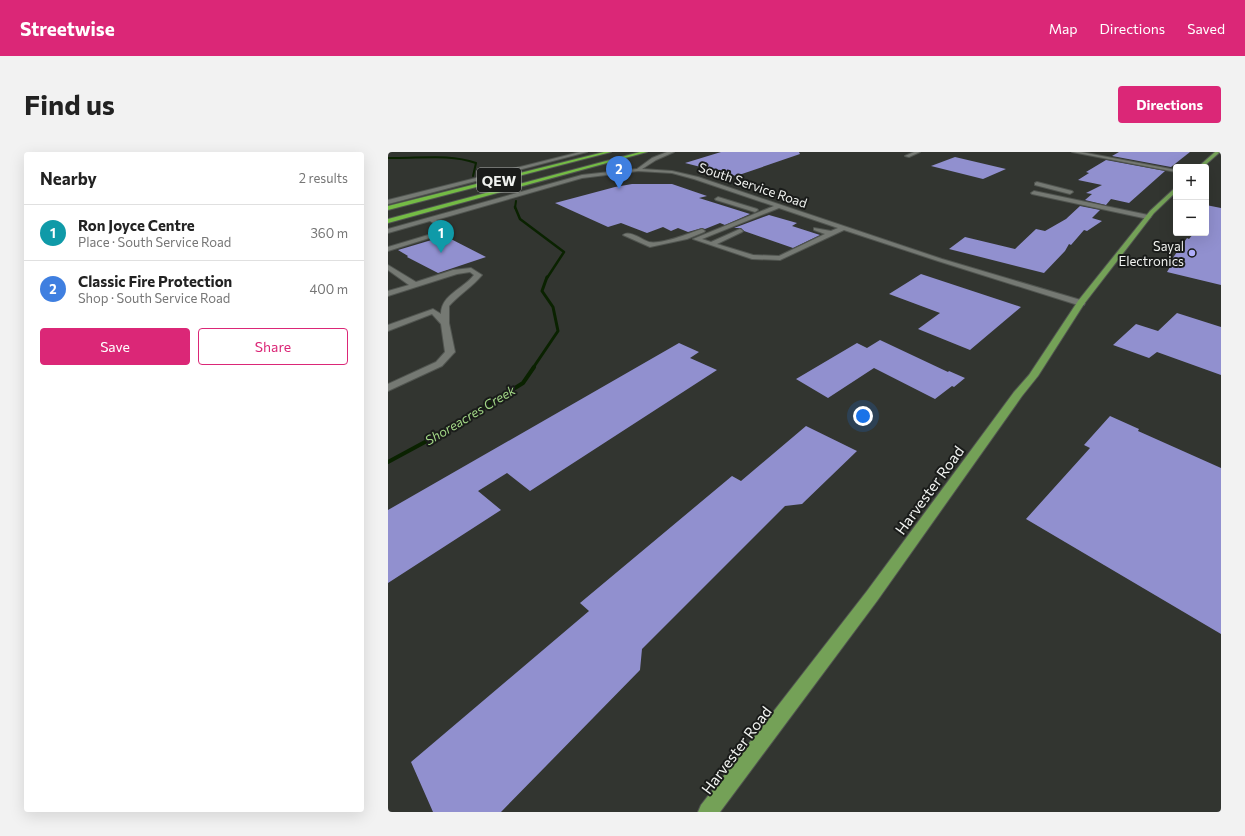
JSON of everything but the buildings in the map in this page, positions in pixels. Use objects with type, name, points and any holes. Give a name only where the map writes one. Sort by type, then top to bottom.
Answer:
[{"type":"highway","name":"QEW","points":[[388,208],[609,152]]},
{"type":"highway","name":"QEW","points":[[388,221],[645,152]]},
{"type":"main road","points":[[1204,164],[1218,152]]},
{"type":"main road","name":"Harvester Road","points":[[708,812],[872,596],[1018,394],[1033,376],[1048,351],[1081,303],[1148,217],[1173,192]]},
{"type":"street","points":[[388,202],[585,152]]},
{"type":"street","points":[[638,170],[647,162],[672,152]]},
{"type":"street","points":[[907,156],[918,152]]},
{"type":"street","points":[[1074,152],[1173,170]]},
{"type":"street","name":"South Service Road","points":[[388,231],[582,177],[638,170],[672,172],[696,178],[843,228],[1081,303]]},
{"type":"street","points":[[1037,184],[1070,193],[1075,199],[1148,217]]},
{"type":"street","points":[[1034,193],[1098,201]]},
{"type":"street","points":[[718,199],[755,210]]},
{"type":"street","points":[[1108,208],[1114,203]]},
{"type":"street","points":[[626,235],[650,245],[685,238],[755,210],[775,205]]},
{"type":"street","points":[[775,205],[696,239],[752,257],[780,258],[843,228]]},
{"type":"street","points":[[388,249],[438,234],[447,228],[430,219]]},
{"type":"street","points":[[816,229],[832,234]]},
{"type":"street","points":[[711,244],[740,231]]},
{"type":"street","points":[[388,267],[415,285]]},
{"type":"street","points":[[388,294],[456,272],[471,270],[478,274],[474,280],[458,292],[445,306],[444,323],[450,352],[439,364],[388,388]]},
{"type":"street","points":[[388,328],[433,311],[444,323]]},
{"type":"waterway","name":"Shoreacres Creek","points":[[388,158],[444,157],[465,160],[476,163],[473,176]]},
{"type":"waterway","name":"Shoreacres Creek","points":[[515,207],[516,201]]},
{"type":"waterway","name":"Shoreacres Creek","points":[[515,207],[520,219],[564,252],[547,278]]},
{"type":"waterway","name":"Shoreacres Creek","points":[[533,368],[558,331],[553,307],[542,291],[547,277]]},
{"type":"waterway","name":"Shoreacres Creek","points":[[388,462],[449,429],[523,383],[534,367]]},
{"type":"place","name":"Classic Fire Protection","points":[[619,189]]},
{"type":"place","name":"Ron Joyce Centre","points":[[441,253]]},
{"type":"place","name":"Sayal Electronics","points":[[1192,253]]}]
